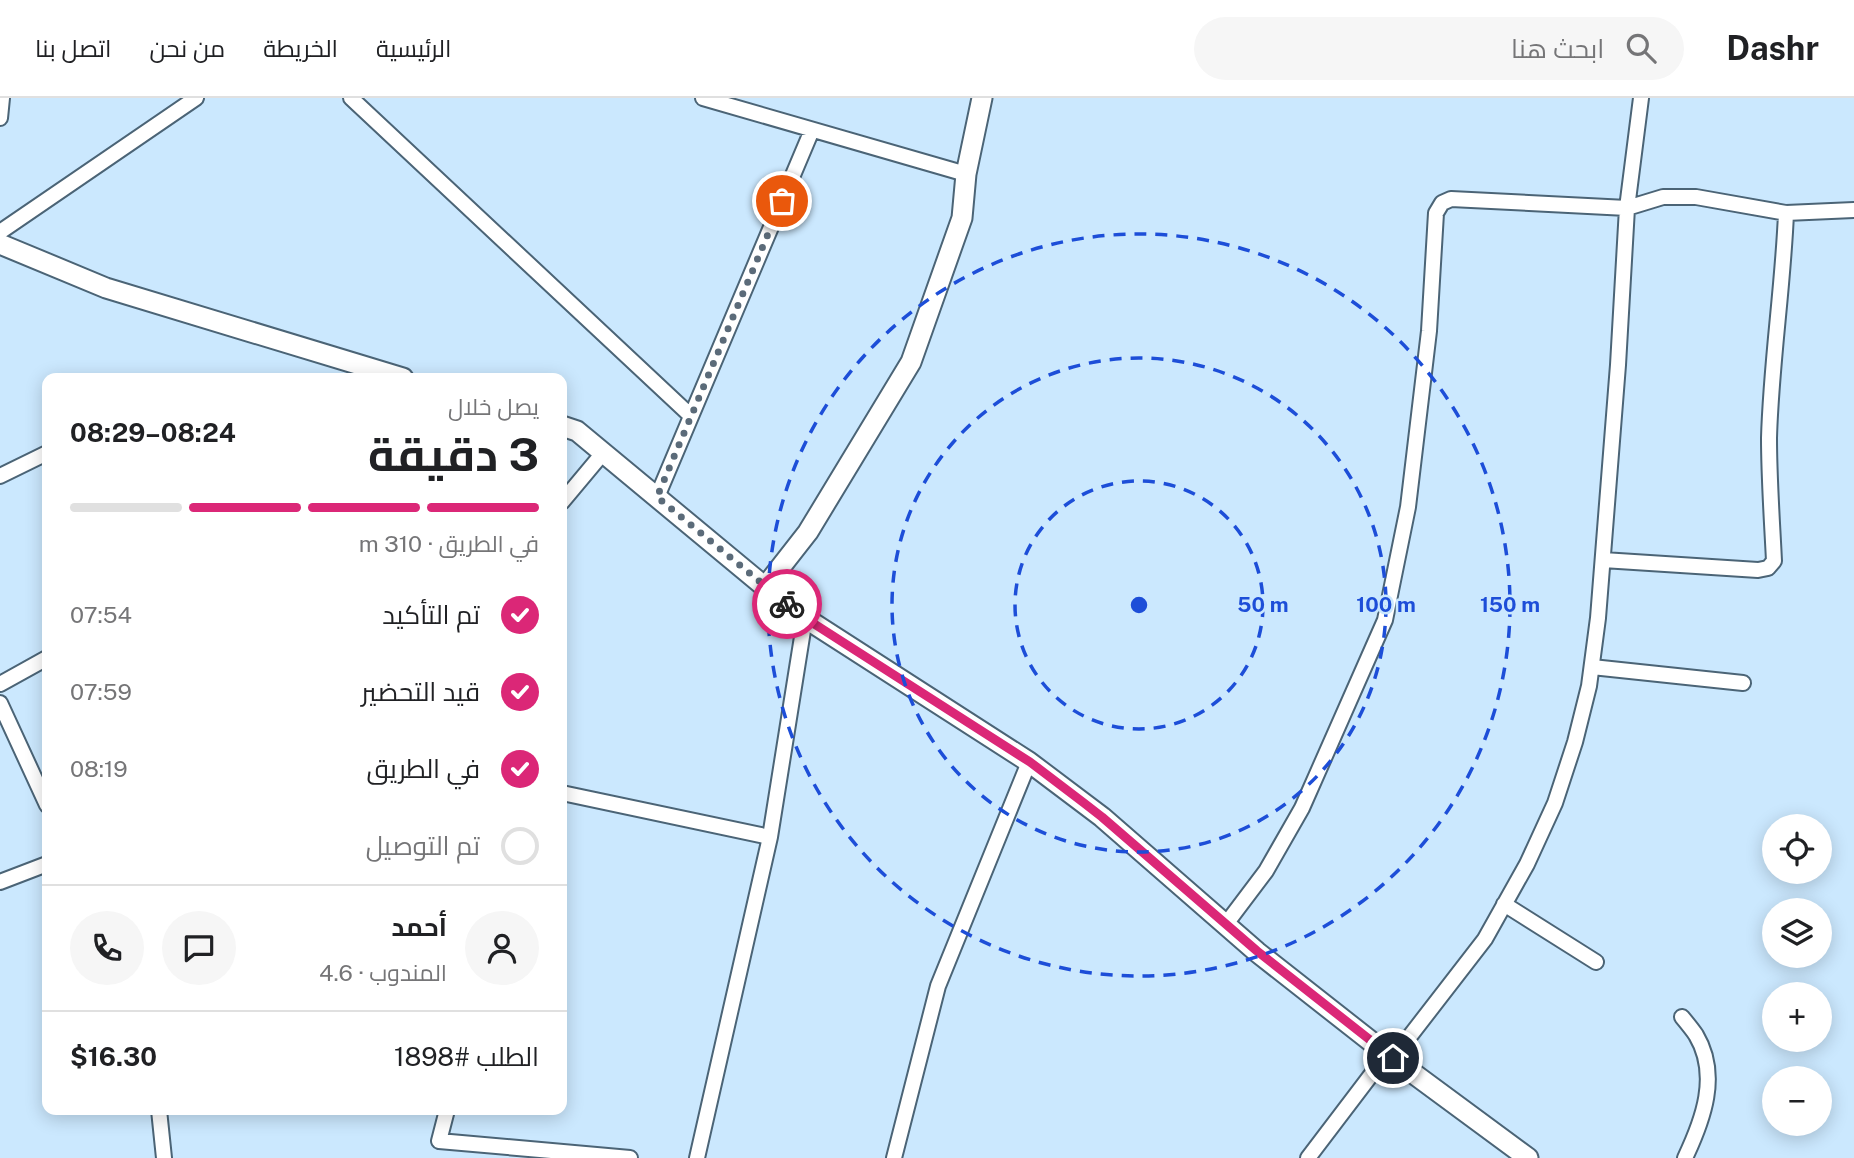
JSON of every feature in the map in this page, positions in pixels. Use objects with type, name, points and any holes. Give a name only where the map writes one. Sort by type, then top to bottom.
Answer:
[{"type":"street","points":[[0,118],[2,98]]},
{"type":"street","points":[[0,232],[196,98]]},
{"type":"street","points":[[351,98],[691,416]]},
{"type":"street","points":[[703,98],[966,174]]},
{"type":"street","points":[[765,587],[808,532],[911,362],[962,218],[966,174],[982,98]]},
{"type":"street","points":[[1308,1158],[1485,939],[1527,864],[1555,803],[1575,742],[1589,686],[1598,618],[1627,208],[1641,98]]},
{"type":"street","points":[[657,497],[812,130]]},
{"type":"street","points":[[1226,924],[1266,871],[1302,808],[1385,620],[1408,507],[1429,331],[1436,213],[1442,203],[1451,199],[1627,208],[1663,197],[1696,197],[1786,213],[1854,210]]},
{"type":"street","points":[[1603,560],[1758,570],[1768,568],[1774,561],[1769,439],[1786,213]]},
{"type":"street","points":[[0,244],[106,288],[386,373]]},
{"type":"street","points":[[567,428],[577,431],[805,618],[1030,762],[1102,817],[1257,951],[1390,1056],[1528,1158]]},
{"type":"street","points":[[567,496],[603,453]]},
{"type":"street","points":[[0,476],[42,455]]},
{"type":"street","points":[[697,1158],[770,836],[805,618]]},
{"type":"street","points":[[0,684],[42,661]]},
{"type":"street","points":[[1592,667],[1743,682]]},
{"type":"street","points":[[0,704],[42,794]]},
{"type":"street","points":[[894,1158],[938,986],[1030,762]]},
{"type":"street","points":[[567,794],[770,836]]},
{"type":"street","points":[[0,882],[42,866]]},
{"type":"street","points":[[1504,904],[1596,962]]},
{"type":"street","points":[[1682,1017],[1697,1036],[1706,1060],[1708,1089],[1702,1118],[1685,1158]]},
{"type":"street","points":[[160,1115],[164,1158]]},
{"type":"street","points":[[446,1115],[439,1140],[630,1158]]},
{"type":"way so far","points":[[782,201],[657,497],[787,604]]},
{"type":"route","points":[[787,604],[1030,762],[1102,817],[1257,951],[1393,1058]]}]
